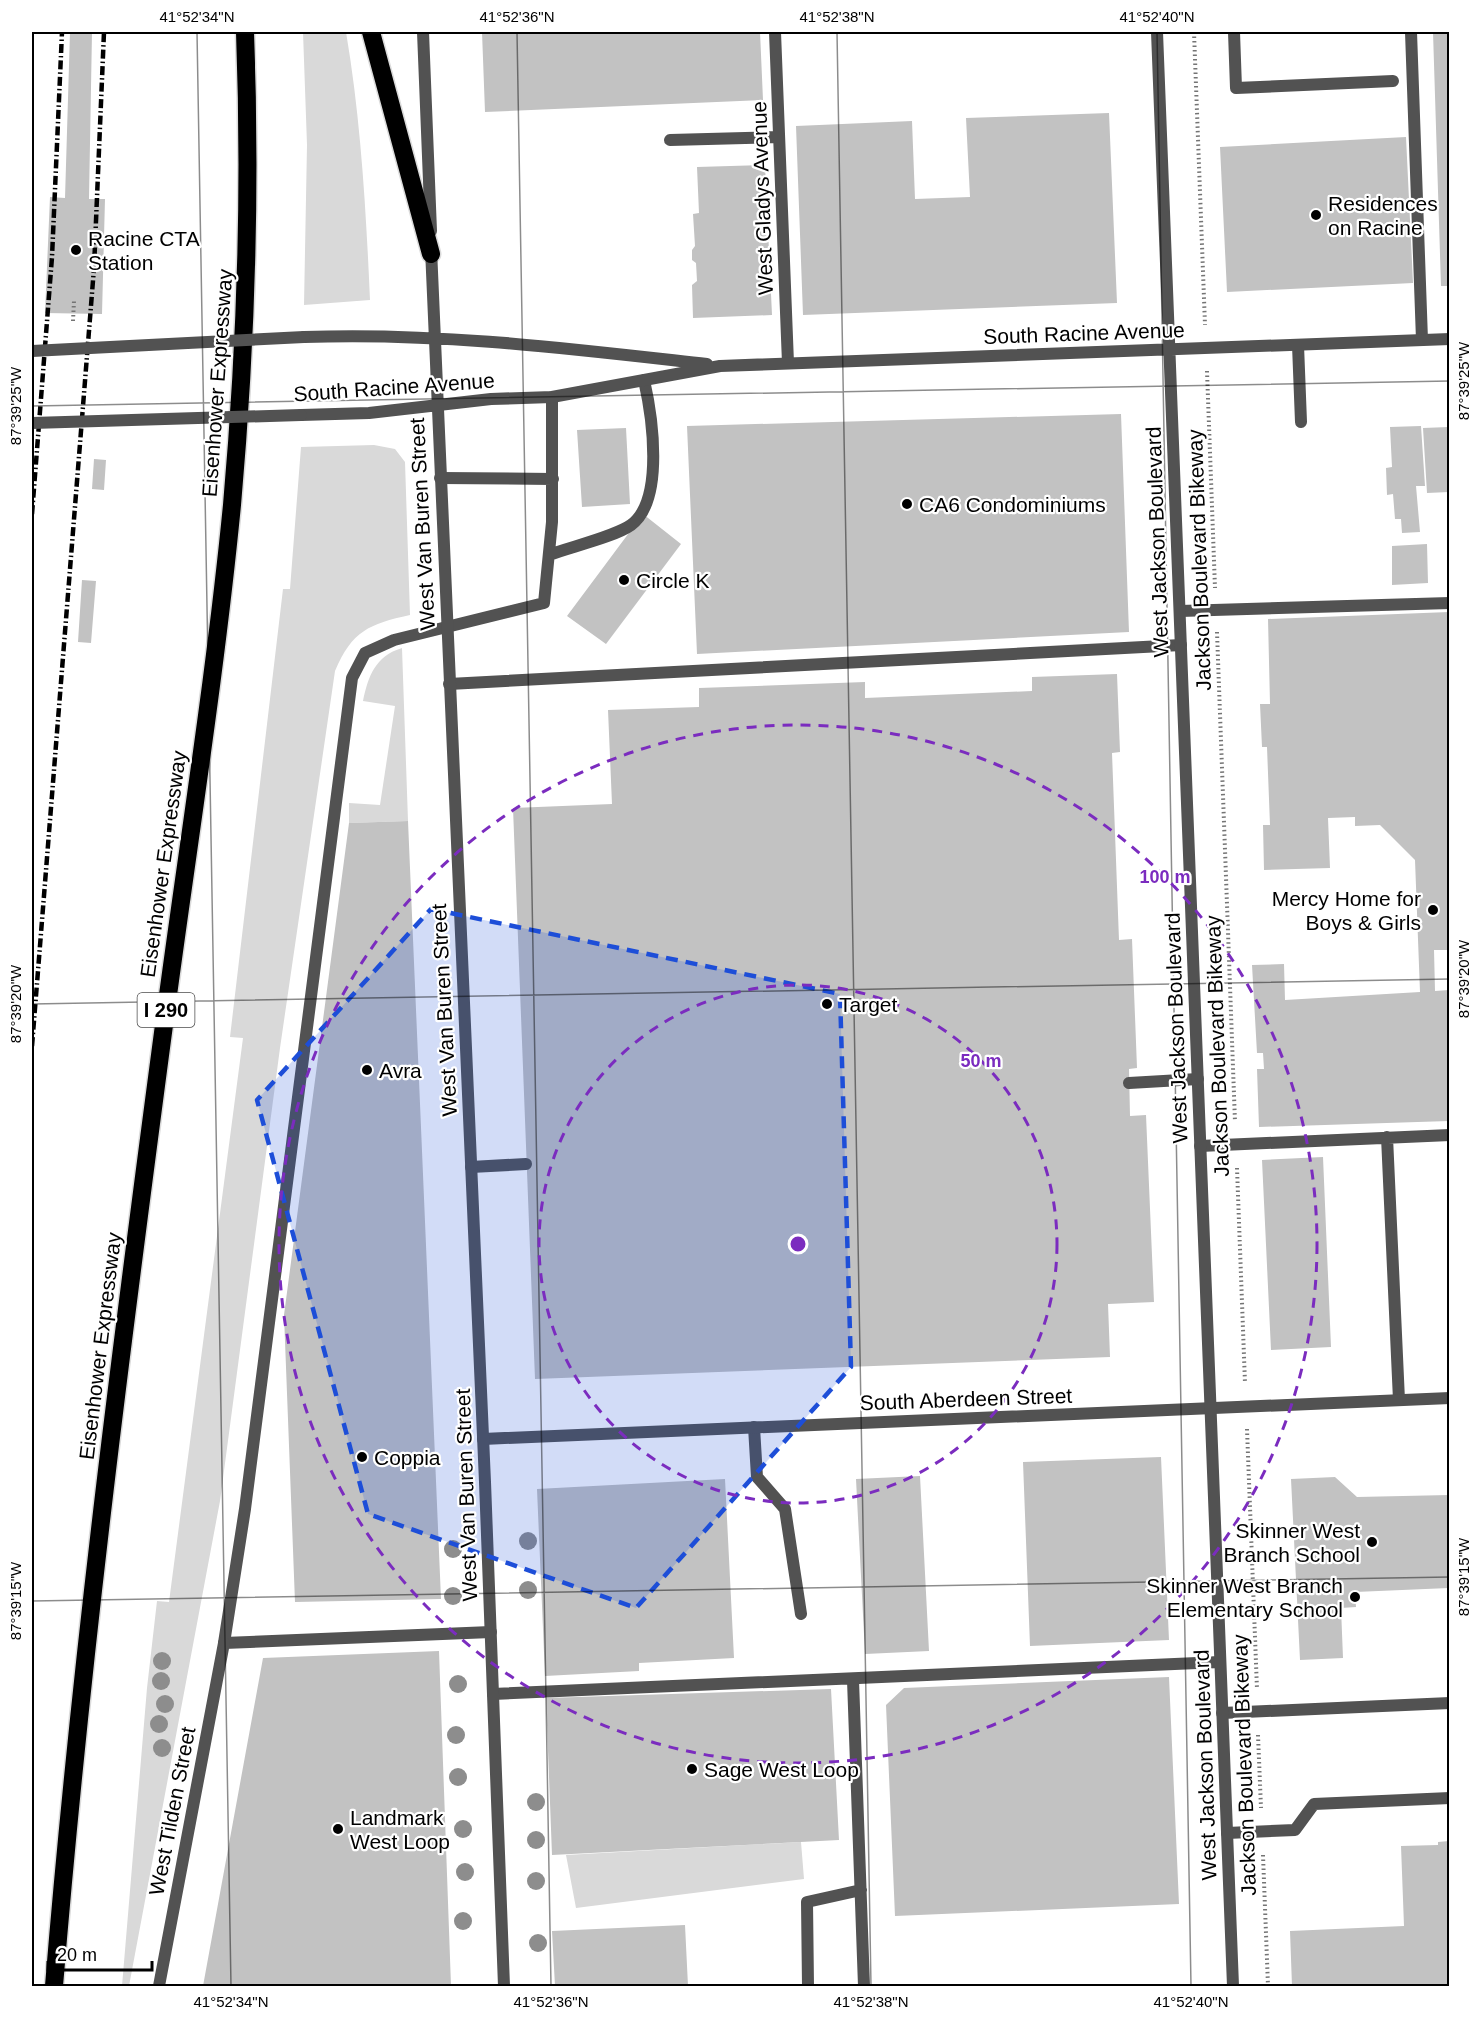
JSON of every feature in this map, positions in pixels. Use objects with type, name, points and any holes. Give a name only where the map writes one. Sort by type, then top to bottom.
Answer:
[{"type":"highway","name":"Eisenhower Expressway","points":[[54,1986],[98,1549],[135,1244],[214,658],[231,508],[248,263],[248,118],[245,32]]},
{"type":"highway","points":[[371,32],[431,254]]},
{"type":"street","name":"West Van Buren Street","points":[[423,32],[436,405],[483,1439],[504,1986]]},
{"type":"street","name":"West Gladys Avenue","points":[[775,32],[788,363]]},
{"type":"street","name":"West Jackson Boulevard","points":[[1157,32],[1233,1986]]},
{"type":"street","points":[[1234,32],[1236,88],[1393,81]]},
{"type":"street","points":[[1411,32],[1422,340]]},
{"type":"street","points":[[670,140],[779,137]]},
{"type":"street","name":"South Racine Avenue","points":[[32,351],[368,335],[500,343],[720,366]]},
{"type":"street","name":"South Racine Avenue","points":[[32,423],[369,413],[491,399],[552,397],[720,366],[1449,339]]},
{"type":"street","points":[[1298,345],[1301,422]]},
{"type":"street","points":[[552,397],[553,479],[549,555],[633,524],[652,493],[653,417],[644,380]]},
{"type":"street","points":[[440,478],[553,479]]},
{"type":"street","name":"West Tilden Street","points":[[159,1986],[224,1643],[247,1498],[352,678],[365,653],[394,640],[544,603],[549,555]]},
{"type":"street","points":[[1180,611],[1449,603]]},
{"type":"street","points":[[449,684],[1181,645]]},
{"type":"street","points":[[1129,1083],[1197,1080]]},
{"type":"street","points":[[1200,1146],[1449,1135]]},
{"type":"street","points":[[1388,1137],[1399,1400]]},
{"type":"street","points":[[471,1167],[526,1164]]},
{"type":"street","name":"South Aberdeen Street","points":[[483,1439],[1449,1398]]},
{"type":"street","points":[[754,1427],[757,1477],[784,1509],[801,1614]]},
{"type":"street","points":[[224,1643],[491,1632]]},
{"type":"street","points":[[493,1694],[853,1680],[1220,1662]]},
{"type":"street","points":[[853,1680],[864,1986]]},
{"type":"street","points":[[1222,1713],[1449,1703]]},
{"type":"street","points":[[1227,1833],[1295,1830],[1314,1804],[1449,1798]]},
{"type":"street","points":[[808,1986],[807,1902],[861,1890]]},
{"type":"path","name":"Jackson Boulevard Bikeway","points":[[1194,32],[1268,1986]]},
{"type":"path","points":[[73,321],[74,301]]},
{"type":"highlighted area","points":[[431,909],[840,994],[851,1367],[636,1608],[368,1514],[257,1100]]},
{"type":"shaded area","points":[[303,32],[346,32],[365,199],[370,300],[304,305],[307,145]]},
{"type":"shaded area","points":[[374,445],[395,449],[405,462],[410,615],[383,622],[364,631],[348,647],[335,671],[280,1048],[220,1501],[129,1986],[122,1986],[147,1688],[157,1601],[169,1602],[243,1038],[230,1037],[283,589],[290,589],[301,447]]},
{"type":"shaded area","points":[[402,648],[408,821],[349,823],[349,803],[380,805],[395,706],[363,701],[374,668],[385,656]]},
{"type":"shaded area","points":[[801,1842],[804,1879],[576,1908],[566,1855]]},
{"type":"building","points":[[70,32],[92,32],[89,199],[105,199],[102,314],[45,313],[50,197],[65,198]]},
{"type":"building","points":[[482,32],[760,32],[763,100],[485,112]]},
{"type":"building","points":[[1433,32],[1449,32],[1449,286],[1441,286]]},
{"type":"building","points":[[1109,113],[1117,303],[803,315],[796,126],[912,121],[915,199],[970,197],[966,118]]},
{"type":"building","name":"Residences on Racine","points":[[1406,137],[1413,283],[1227,292],[1220,147]]},
{"type":"building","points":[[765,165],[772,315],[693,318],[692,285],[697,281],[696,263],[692,260],[692,250],[695,246],[693,214],[699,213],[697,167]]},
{"type":"building","name":"CA6 Condominiums","points":[[1121,414],[1129,632],[697,654],[687,426]]},
{"type":"building","points":[[1421,426],[1425,486],[1416,486],[1420,532],[1402,533],[1401,519],[1395,519],[1393,494],[1387,495],[1386,468],[1392,467],[1390,427]]},
{"type":"building","points":[[1449,427],[1449,492],[1427,493],[1423,428]]},
{"type":"building","points":[[626,428],[630,504],[582,507],[577,430]]},
{"type":"building","points":[[94,459],[106,460],[104,490],[92,489]]},
{"type":"building","name":"Circle K","points":[[643,514],[681,544],[606,644],[567,616]]},
{"type":"building","points":[[1427,544],[1428,583],[1392,585],[1392,546]]},
{"type":"building","points":[[82,580],[96,581],[91,643],[78,642]]},
{"type":"building","name":"Mercy Home for Boys & Girls","points":[[1449,612],[1449,950],[1434,950],[1435,991],[1449,990],[1449,1121],[1259,1127],[1257,1069],[1264,1069],[1263,1053],[1257,1053],[1252,965],[1284,964],[1285,1000],[1420,992],[1415,860],[1380,825],[1355,826],[1355,817],[1328,818],[1330,868],[1264,870],[1263,825],[1270,825],[1267,747],[1262,747],[1260,704],[1270,704],[1268,619]]},
{"type":"building","name":"Target","points":[[1117,674],[1120,752],[1112,753],[1119,940],[1132,939],[1137,1068],[1129,1069],[1130,1116],[1146,1115],[1154,1302],[1108,1304],[1110,1357],[535,1379],[513,808],[612,804],[608,710],[699,707],[699,688],[865,682],[865,698],[1032,691],[1032,677]]},
{"type":"building","name":"Coppia","points":[[408,821],[441,1599],[295,1602],[284,1315],[349,823]]},
{"type":"building","points":[[1323,1157],[1331,1347],[1271,1350],[1262,1160]]},
{"type":"building","points":[[1161,1457],[1169,1640],[1030,1646],[1023,1462]]},
{"type":"building","points":[[920,1476],[929,1651],[865,1654],[856,1479]]},
{"type":"building","name":"Skinner West Branch School","points":[[1335,1477],[1357,1497],[1449,1495],[1449,1588],[1355,1592],[1356,1607],[1341,1608],[1343,1658],[1300,1660],[1291,1479]]},
{"type":"building","points":[[725,1479],[734,1658],[639,1663],[639,1671],[545,1676],[537,1489]]},
{"type":"building","name":"Landmark West Loop","points":[[439,1651],[451,1986],[203,1986],[263,1658]]},
{"type":"building","points":[[1169,1677],[1179,1904],[895,1916],[886,1705],[904,1688]]},
{"type":"building","name":"Sage West Loop","points":[[831,1689],[839,1840],[552,1855],[546,1698]]},
{"type":"building","points":[[1449,1841],[1449,1986],[1292,1986],[1290,1931],[1404,1926],[1401,1846],[1438,1845],[1438,1842]]},
{"type":"building","points":[[685,1925],[688,1986],[555,1986],[552,1931]]},
{"type":"railway","points":[[32,514],[52,257],[62,32]]},
{"type":"railway","points":[[32,1046],[94,268],[104,32]]},
{"type":"place","name":"Residences on Racine","points":[[1316,215]]},
{"type":"place","name":"Racine CTA Station","points":[[76,250]]},
{"type":"place","name":"CA6 Condominiums","points":[[907,504]]},
{"type":"place","name":"Circle K","points":[[624,580]]},
{"type":"place","name":"Mercy Home for Boys & Girls","points":[[1433,910]]},
{"type":"place","name":"Target","points":[[827,1004]]},
{"type":"place","name":"Avra","points":[[367,1070]]},
{"type":"place","name":"Coppia","points":[[362,1457]]},
{"type":"place","name":"Skinner West Branch School","points":[[1372,1542]]},
{"type":"place","name":"Skinner West Branch Elementary School","points":[[1355,1597]]},
{"type":"place","name":"Sage West Loop","points":[[692,1769]]},
{"type":"place","name":"Landmark West Loop","points":[[338,1829]]}]
